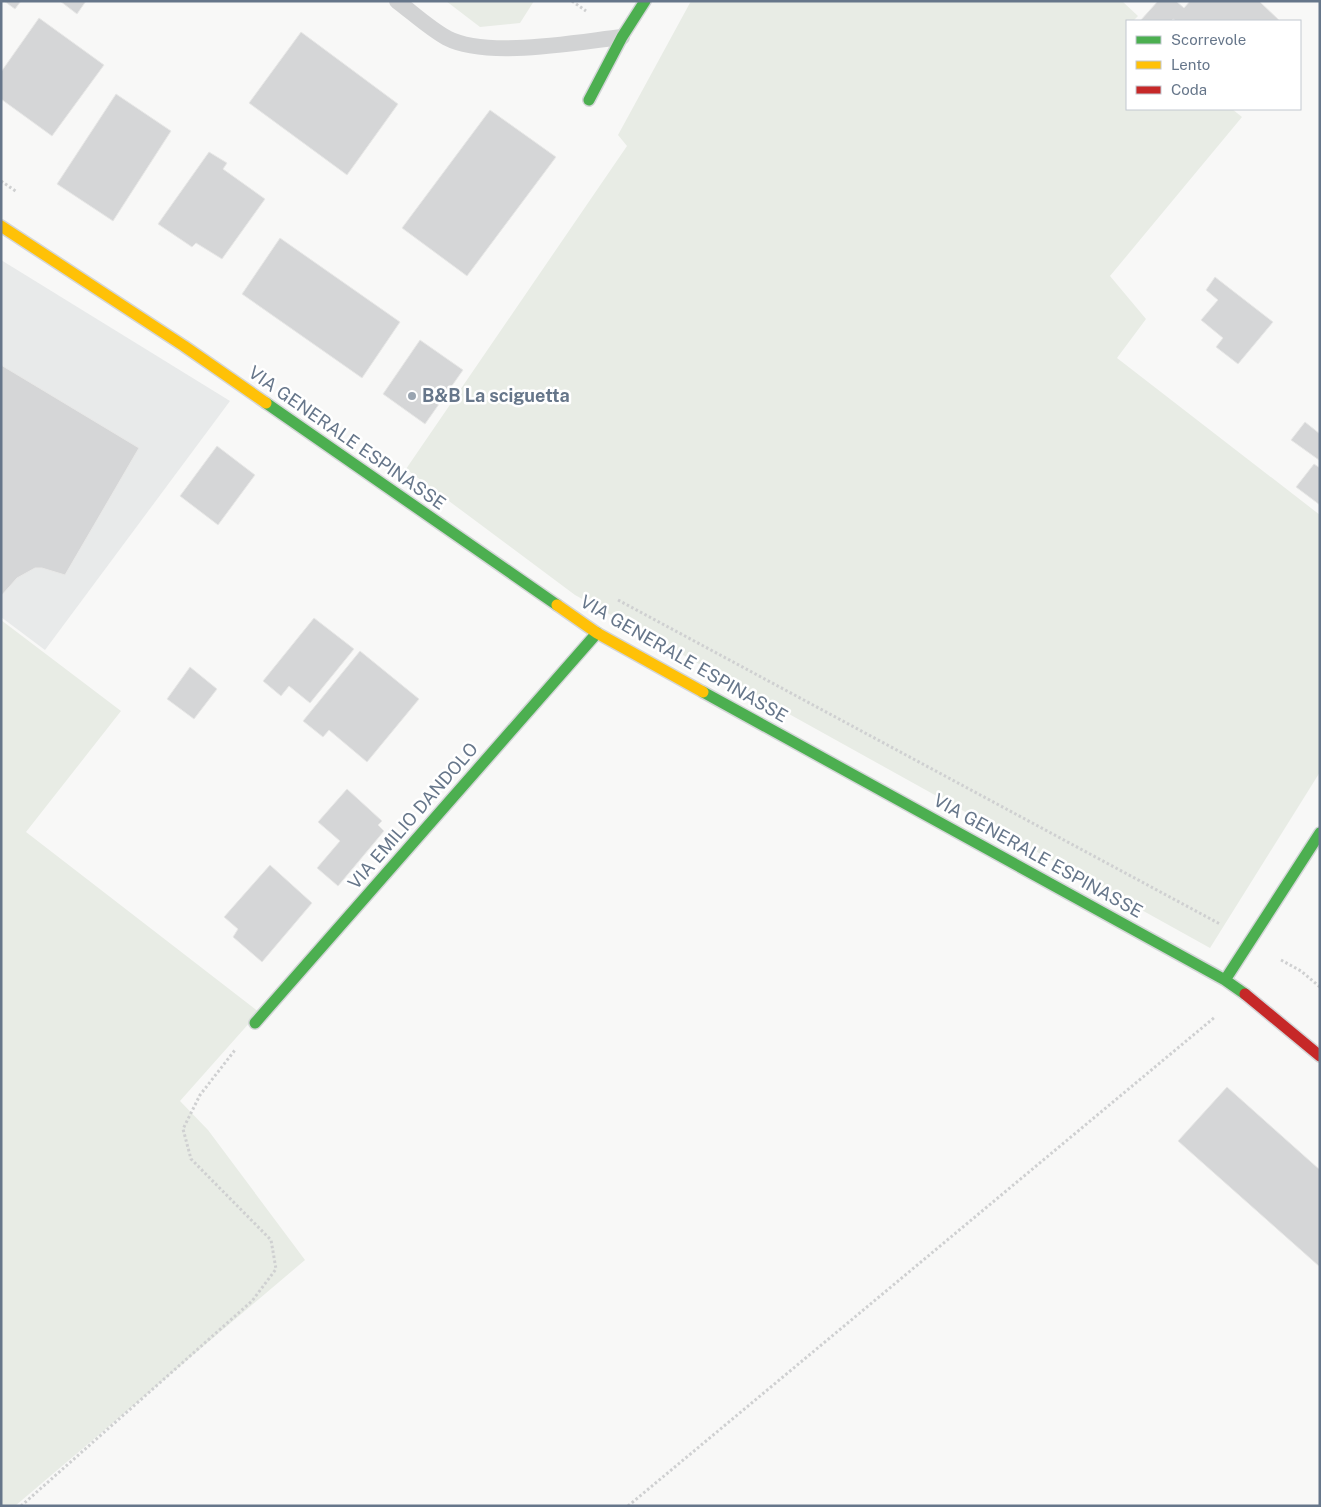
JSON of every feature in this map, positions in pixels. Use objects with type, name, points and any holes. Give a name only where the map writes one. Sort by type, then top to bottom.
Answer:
[{"type":"street","points":[[589,100],[622,37],[645,1]]},
{"type":"street","name":"VIA GENERALE ESPINASSE","points":[[1,226],[184,346],[597,633],[1225,980],[1244,993],[1320,1056]]},
{"type":"street","name":"VIA EMILIO DANDOLO","points":[[255,1023],[597,633]]},
{"type":"street","points":[[1225,980],[1320,833]]},
{"type":"lane","points":[[397,1],[447,37],[466,45],[532,47],[622,37]]},
{"type":"path","points":[[1,181],[23,196]]},
{"type":"path","points":[[612,597],[1206,915],[1250,943],[1300,971],[1320,987]]},
{"type":"path","points":[[628,1506],[1244,993]]},
{"type":"path","points":[[21,1506],[252,1300],[276,1269],[271,1240],[192,1159],[183,1129],[200,1095],[255,1023]]},
{"type":"shaded area","points":[[446,1],[534,1],[520,23],[480,27]]},
{"type":"shaded area","points":[[691,1],[1122,1],[1138,16],[1134,20],[1126,20],[1126,110],[1233,110],[1242,117],[1110,276],[1146,319],[1117,358],[1320,515],[1320,772],[1210,948],[575,595],[406,469],[627,146],[618,135]]},
{"type":"shaded area","points":[[1,260],[230,401],[45,650],[1,617]]},
{"type":"shaded area","points":[[1,620],[121,711],[26,832],[259,1012],[180,1101],[208,1130],[305,1260],[15,1506],[1,1506]]},
{"type":"building","points":[[4,1],[21,1],[15,9]]},
{"type":"building","points":[[60,1],[86,1],[77,14]]},
{"type":"building","points":[[1158,1],[1176,1],[1184,8],[1190,1],[1259,1],[1279,20],[1173,19],[1141,20]]},
{"type":"building","points":[[39,18],[104,65],[52,136],[1,99],[1,72]]},
{"type":"building","points":[[301,32],[398,104],[347,175],[249,103]]},
{"type":"building","points":[[116,94],[171,131],[113,221],[57,184]]},
{"type":"building","points":[[490,110],[556,157],[467,276],[402,228]]},
{"type":"building","points":[[209,152],[227,163],[223,169],[265,199],[222,259],[196,243],[192,247],[158,224]]},
{"type":"building","points":[[280,238],[400,322],[362,378],[242,294]]},
{"type":"building","points":[[1215,277],[1273,322],[1238,364],[1216,347],[1223,338],[1201,320],[1218,300],[1206,290]]},
{"type":"building","points":[[420,340],[463,370],[425,424],[383,394]]},
{"type":"building","points":[[1,365],[139,448],[65,575],[42,568],[35,568],[17,578],[1,596]]},
{"type":"building","points":[[1305,422],[1320,434],[1319,460],[1291,440]]},
{"type":"building","points":[[217,446],[255,475],[218,525],[180,496]]},
{"type":"building","points":[[1314,464],[1320,468],[1320,505],[1296,487]]},
{"type":"building","points":[[314,618],[354,649],[310,703],[289,686],[281,696],[263,681]]},
{"type":"building","points":[[360,651],[419,699],[367,762],[329,730],[323,737],[303,721]]},
{"type":"building","points":[[190,667],[217,689],[194,719],[167,699]]},
{"type":"building","points":[[347,789],[382,821],[378,825],[384,831],[338,886],[317,868],[340,841],[318,822]]},
{"type":"building","points":[[270,865],[312,903],[262,962],[233,937],[238,929],[224,917]]},
{"type":"building","points":[[1227,1087],[1320,1170],[1320,1267],[1178,1141]]},
{"type":"traffic: fast","points":[[589,100],[622,37],[645,1]]},
{"type":"traffic: fast","points":[[266,403],[557,605]]},
{"type":"traffic: fast","points":[[255,1023],[597,633]]},
{"type":"traffic: fast","points":[[703,692],[1225,980],[1245,994]]},
{"type":"traffic: fast","points":[[1225,980],[1320,833]]},
{"type":"traffic: slow","points":[[1,226],[184,346],[266,403]]},
{"type":"traffic: slow","points":[[557,605],[597,633],[703,692]]},
{"type":"traffic: jam","points":[[1245,994],[1320,1056]]},
{"type":"place","name":"B&B La sciguetta","points":[[412,396]]}]
